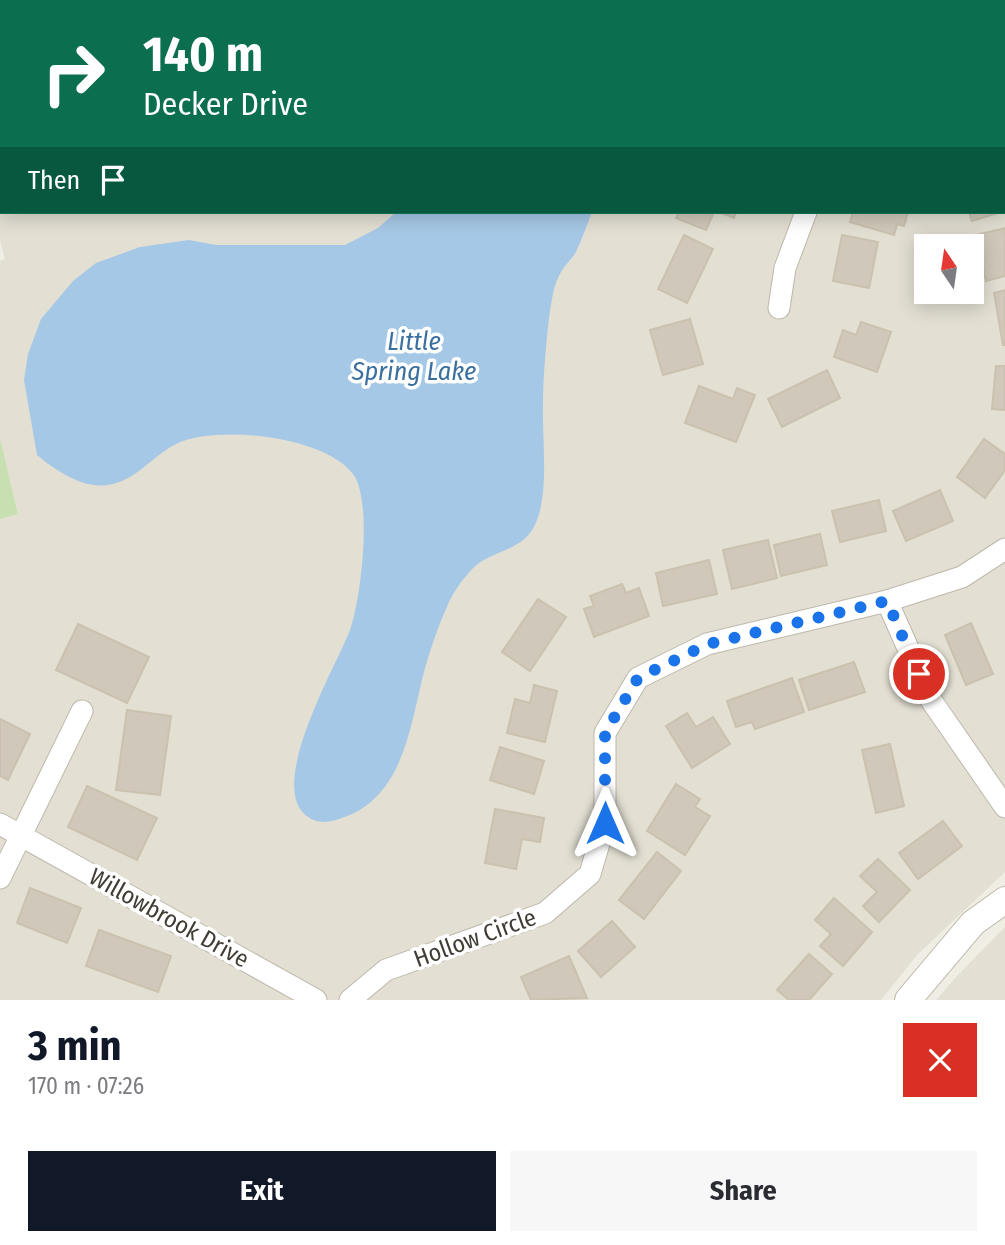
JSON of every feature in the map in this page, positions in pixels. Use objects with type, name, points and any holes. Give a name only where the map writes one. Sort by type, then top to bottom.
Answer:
[{"type":"street","points":[[779,308],[785,268],[805,214]]},
{"type":"street","name":"Hollow Circle","points":[[350,1000],[386,970],[545,913],[590,874],[605,823],[605,733],[638,678],[708,644],[887,601],[962,577],[1005,549]]},
{"type":"street","points":[[887,601],[930,700],[1005,807]]},
{"type":"street","points":[[0,878],[82,712]]},
{"type":"street","name":"Willowbrook Drive","points":[[0,824],[316,1000]]},
{"type":"street","points":[[908,1000],[973,923],[1005,900]]},
{"type":"shaded area","points":[[0,214],[1005,214],[1005,872],[918,954],[881,1000],[0,1000],[0,519],[18,513],[0,438],[0,261],[5,259],[0,240]]},
{"type":"shaded area","points":[[1005,927],[1005,1000],[936,1000],[958,975]]},
{"type":"green space","points":[[0,438],[18,514],[0,519]]},
{"type":"water","name":"Little Spring Lake","points":[[394,214],[591,214],[576,252],[557,280],[551,302],[544,383],[544,479],[537,520],[521,542],[477,565],[453,595],[432,645],[409,735],[392,776],[379,794],[363,808],[342,818],[321,822],[314,820],[299,807],[294,786],[297,759],[306,730],[350,630],[358,596],[364,527],[363,505],[353,474],[339,461],[319,450],[295,443],[269,437],[217,435],[176,444],[118,483],[89,484],[61,472],[37,455],[24,380],[28,354],[41,319],[73,281],[96,263],[140,247],[189,240],[216,245],[345,245],[378,228]]},
{"type":"building","points":[[678,214],[713,214],[706,230],[676,218]]},
{"type":"building","points":[[852,214],[907,214],[904,226],[897,224],[894,235],[850,222]]},
{"type":"building","points":[[970,214],[995,214],[972,221]]},
{"type":"building","points":[[1005,228],[1005,276],[986,281],[984,234],[980,234]]},
{"type":"building","points":[[684,235],[713,249],[687,303],[658,289]]},
{"type":"building","points":[[842,235],[878,242],[869,288],[833,281]]},
{"type":"building","points":[[1005,290],[1005,345],[1003,345],[994,293]]},
{"type":"building","points":[[690,319],[703,364],[663,375],[650,330]]},
{"type":"building","points":[[861,322],[891,332],[877,372],[834,357],[843,330],[856,335]]},
{"type":"building","points":[[996,366],[1005,366],[1005,410],[992,409]]},
{"type":"building","points":[[827,370],[840,398],[782,427],[768,399]]},
{"type":"building","points":[[699,386],[733,399],[737,388],[755,395],[736,442],[685,423]]},
{"type":"building","points":[[984,439],[1005,454],[1005,470],[985,498],[957,477]]},
{"type":"building","points":[[940,490],[953,521],[906,541],[893,511]]},
{"type":"building","points":[[879,500],[886,531],[840,542],[832,511]]},
{"type":"building","points":[[820,534],[827,565],[781,576],[774,545]]},
{"type":"building","points":[[768,540],[777,578],[732,589],[723,550]]},
{"type":"building","points":[[709,560],[717,594],[663,606],[656,573]]},
{"type":"building","points":[[622,584],[626,593],[639,588],[649,616],[594,637],[584,609],[594,606],[590,596]]},
{"type":"building","points":[[538,599],[566,617],[530,671],[502,652]]},
{"type":"building","points":[[971,623],[993,674],[966,685],[945,635]]},
{"type":"building","points":[[78,624],[149,657],[127,703],[56,670]]},
{"type":"building","points":[[854,662],[865,692],[809,710],[799,680]]},
{"type":"building","points":[[792,678],[804,712],[755,729],[752,722],[736,727],[727,701]]},
{"type":"building","points":[[534,685],[557,691],[545,742],[507,733],[515,699],[530,703]]},
{"type":"building","points":[[127,710],[171,716],[160,795],[116,790]]},
{"type":"building","points":[[687,713],[696,727],[713,717],[730,744],[692,768],[666,726]]},
{"type":"building","points":[[0,719],[30,734],[8,780],[0,776]]},
{"type":"building","points":[[890,744],[904,806],[876,813],[862,750]]},
{"type":"building","points":[[500,747],[544,761],[534,794],[490,780]]},
{"type":"building","points":[[676,784],[700,799],[695,807],[710,816],[685,855],[647,831]]},
{"type":"building","points":[[87,786],[157,818],[137,860],[68,827]]},
{"type":"building","points":[[495,809],[544,818],[540,842],[522,839],[516,869],[485,863]]},
{"type":"building","points":[[943,821],[962,846],[918,879],[899,853]]},
{"type":"building","points":[[657,852],[681,871],[644,919],[619,900]]},
{"type":"building","points":[[878,859],[910,890],[879,922],[863,906],[877,892],[860,876]]},
{"type":"building","points":[[30,888],[81,908],[67,943],[17,923]]},
{"type":"building","points":[[834,898],[872,932],[843,966],[820,946],[831,934],[815,920]]},
{"type":"building","points":[[612,921],[635,947],[601,977],[578,951]]},
{"type":"building","points":[[99,930],[171,956],[158,992],[86,966]]},
{"type":"building","points":[[809,954],[832,974],[809,1000],[789,1000],[777,990]]},
{"type":"building","points":[[569,956],[587,998],[531,1000],[521,977]]},
{"type":"route","points":[[605,823],[605,733],[638,678],[708,644],[887,601],[919,674]]}]
